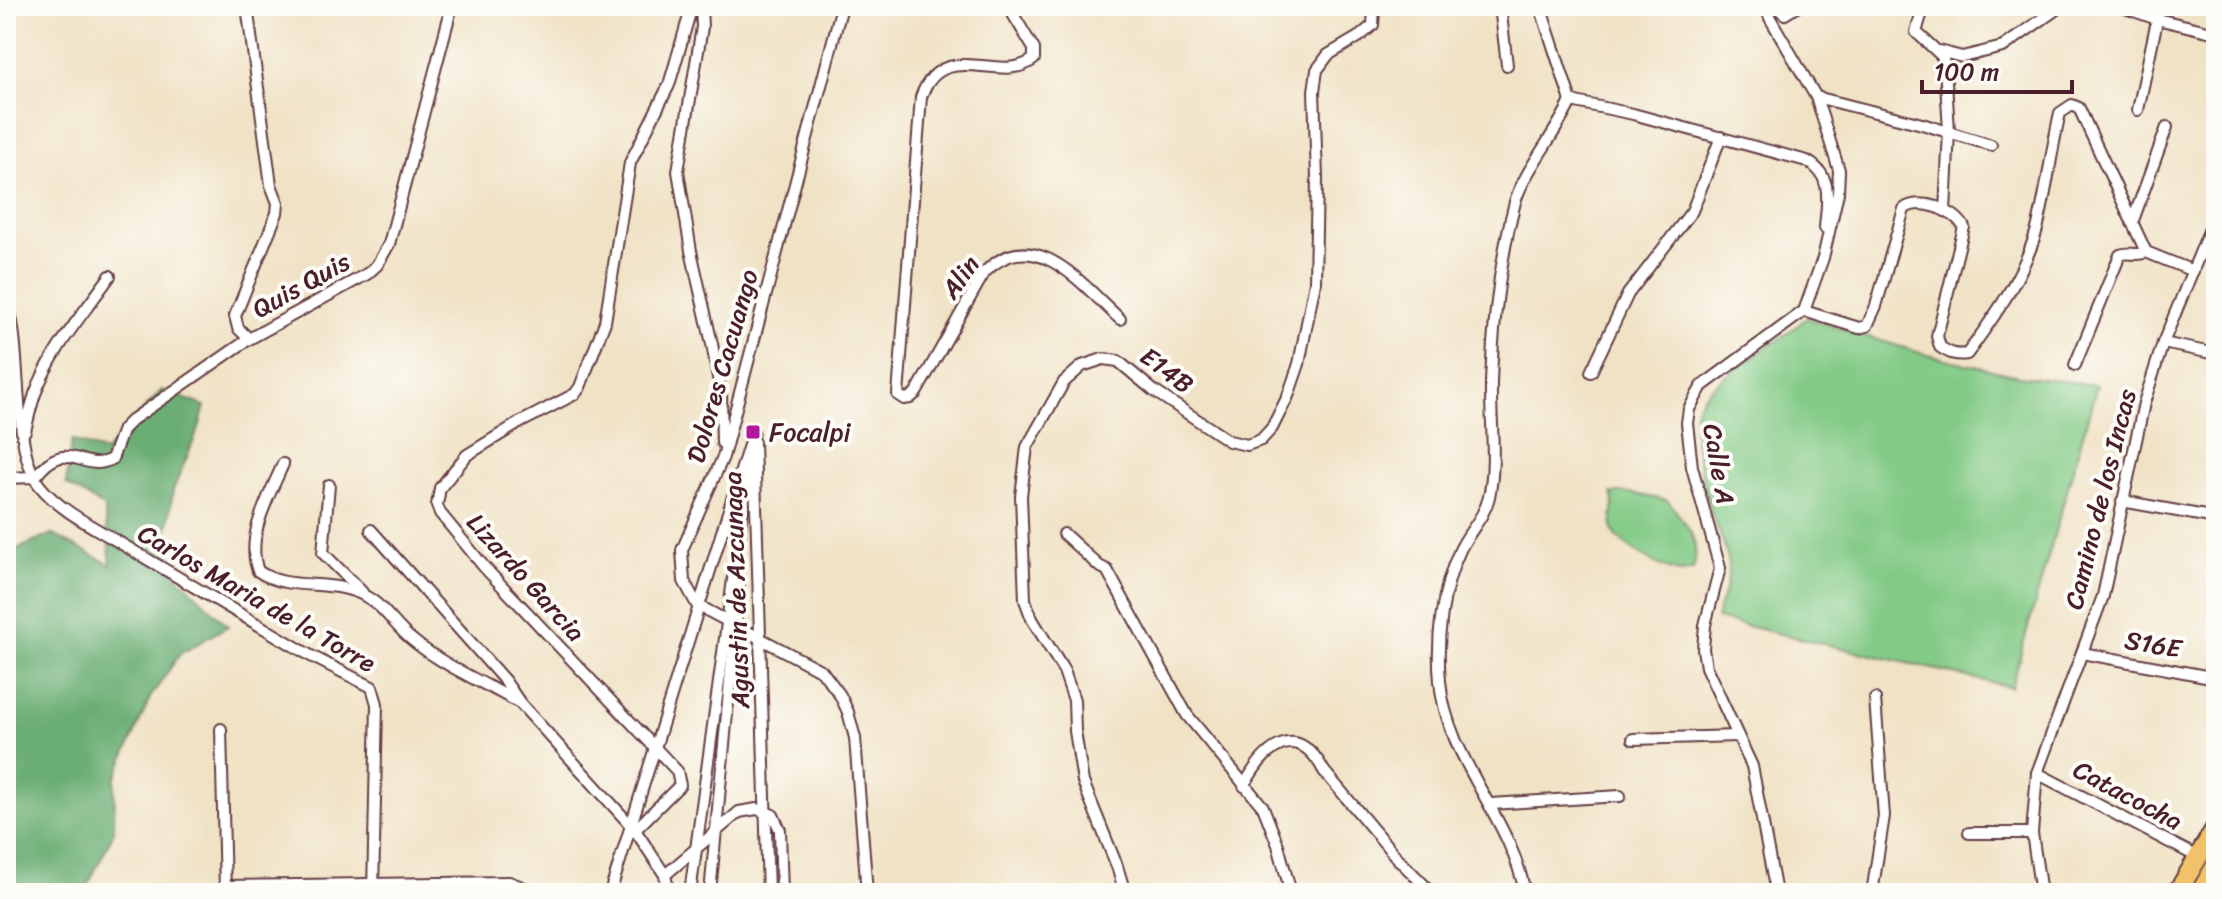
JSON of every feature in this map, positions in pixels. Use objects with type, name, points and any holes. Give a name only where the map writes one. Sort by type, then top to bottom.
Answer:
[{"type":"highway","points":[[2177,893],[2216,827]]},
{"type":"highway","points":[[2200,893],[2216,865]]},
{"type":"street","points":[[247,6],[271,185],[278,203],[273,225],[235,316],[238,328],[249,339]]},
{"type":"street","name":"Quis Quis","points":[[35,477],[45,464],[67,455],[94,464],[112,459],[123,429],[132,420],[249,339],[367,274],[384,254],[452,6]]},
{"type":"street","name":"Lizardo Garcia","points":[[633,828],[680,785],[677,771],[485,568],[440,513],[437,496],[444,480],[467,455],[575,394],[580,387],[605,322],[630,163],[669,85],[692,6]]},
{"type":"street","points":[[701,6],[702,27],[678,171],[721,394],[723,457]]},
{"type":"street","name":"Dolores Cacuango","points":[[699,606],[684,581],[682,550],[723,457],[842,6]]},
{"type":"street","name":"Alin","points":[[1008,6],[1034,49],[1034,59],[1021,66],[955,66],[943,69],[926,83],[921,97],[898,395],[904,399],[916,393],[984,273],[992,264],[1015,252],[1035,253],[1059,264],[1120,319]]},
{"type":"street","name":"E14B","points":[[1125,893],[1083,782],[1074,700],[1064,671],[1032,619],[1025,600],[1021,496],[1027,447],[1064,382],[1082,366],[1103,359],[1118,361],[1154,391],[1229,441],[1247,445],[1261,440],[1272,428],[1299,364],[1315,282],[1317,178],[1314,91],[1317,70],[1328,55],[1373,25],[1374,9],[1371,6]]},
{"type":"street","points":[[1500,6],[1507,65]]},
{"type":"street","points":[[1525,893],[1520,868],[1491,804],[1456,739],[1446,714],[1440,681],[1441,624],[1455,563],[1462,546],[1482,517],[1491,485],[1493,345],[1501,271],[1516,201],[1522,184],[1561,124],[1571,101],[1540,6]]},
{"type":"street","points":[[1766,6],[1816,97],[1839,170],[1838,193],[1823,258],[1804,311],[1859,328],[1867,326],[1876,306],[1904,209],[1914,204],[1945,211],[1957,216],[1964,227],[1937,336],[1940,347],[1959,355],[1967,354],[2013,284],[2028,254],[2037,228],[2060,113],[2067,106],[2079,108],[2146,252],[2193,271]]},
{"type":"street","points":[[1775,6],[1785,14],[1798,6]]},
{"type":"street","points":[[1924,6],[1916,32],[1937,50],[1945,66],[1949,131],[1945,211]]},
{"type":"street","points":[[1937,50],[1962,57],[2003,47],[2061,6]]},
{"type":"street","points":[[2119,6],[2216,33]]},
{"type":"street","points":[[2138,110],[2160,6]]},
{"type":"street","points":[[1816,97],[1991,145]]},
{"type":"street","points":[[1571,101],[1633,114],[1807,161],[1818,168],[1826,181],[1828,201],[1823,258]]},
{"type":"street","points":[[2132,223],[2167,127]]},
{"type":"street","points":[[1591,372],[1628,294],[1692,211],[1721,137]]},
{"type":"street","name":"Camino de los Incas","points":[[2041,893],[2032,833],[2037,773],[2103,596],[2144,403],[2163,343],[2216,214]]},
{"type":"street","points":[[2075,365],[2120,255],[2146,252]]},
{"type":"street","points":[[24,433],[36,392],[48,368],[71,329],[110,276]]},
{"type":"street","points":[[6,298],[14,331],[24,433],[35,477],[6,478]]},
{"type":"street","name":"Calle A","points":[[1776,893],[1752,766],[1706,667],[1703,649],[1705,625],[1720,568],[1687,441],[1689,409],[1702,386],[1804,311]]},
{"type":"street","points":[[2163,343],[2216,354]]},
{"type":"street","points":[[710,893],[731,623],[753,432]]},
{"type":"street","name":"Agustin de Azcunaga","points":[[610,893],[633,828],[753,432]]},
{"type":"street","name":"Agustin de Azcunaga","points":[[753,432],[768,893]]},
{"type":"street","points":[[283,464],[260,516],[253,556],[258,571],[282,583],[315,583],[367,596]]},
{"type":"street","name":"Carlos Maria de la Torre","points":[[35,477],[41,487],[81,519],[311,656],[372,687],[377,704],[373,889]]},
{"type":"street","points":[[329,485],[323,553],[411,639],[520,703]]},
{"type":"street","points":[[2122,501],[2216,518]]},
{"type":"street","points":[[371,530],[633,828],[665,875],[669,893]]},
{"type":"street","points":[[1064,534],[1107,570],[1187,715],[1263,807],[1278,845],[1291,893]]},
{"type":"street","points":[[699,606],[822,671],[833,683],[848,712],[857,757],[867,893]]},
{"type":"street","points":[[690,893],[731,623]]},
{"type":"street","name":"S16E","points":[[2082,653],[2216,678]]},
{"type":"street","points":[[1872,893],[1884,816],[1875,699]]},
{"type":"street","points":[[221,729],[225,890],[373,889],[509,882],[524,890]]},
{"type":"street","points":[[1633,739],[1737,736]]},
{"type":"street","points":[[1244,786],[1255,765],[1272,748],[1287,742],[1302,745],[1316,756],[1324,771],[1373,829],[1432,893]]},
{"type":"street","name":"Catacocha","points":[[2037,773],[2198,857]]},
{"type":"street","points":[[1491,804],[1620,796]]},
{"type":"street","points":[[665,875],[739,812],[748,809],[765,811],[773,815],[780,830],[782,893]]},
{"type":"street","points":[[1969,833],[2032,833]]},
{"type":"green space","points":[[1806,318],[1924,354],[2018,376],[2097,385],[2011,687],[1716,619],[1729,566],[1701,471],[1694,427],[1697,406],[1716,384]]},
{"type":"green space","points":[[162,390],[205,406],[173,490],[166,538],[173,572],[228,626],[180,654],[150,698],[115,779],[114,832],[84,893],[6,893],[6,554],[52,534],[111,565],[104,507],[66,484],[72,440],[105,452]]},
{"type":"green space","points":[[1612,493],[1631,493],[1668,501],[1694,541],[1693,570],[1674,571],[1624,543],[1613,530]]},
{"type":"place","name":"Focalpi","points":[[753,432]]}]
